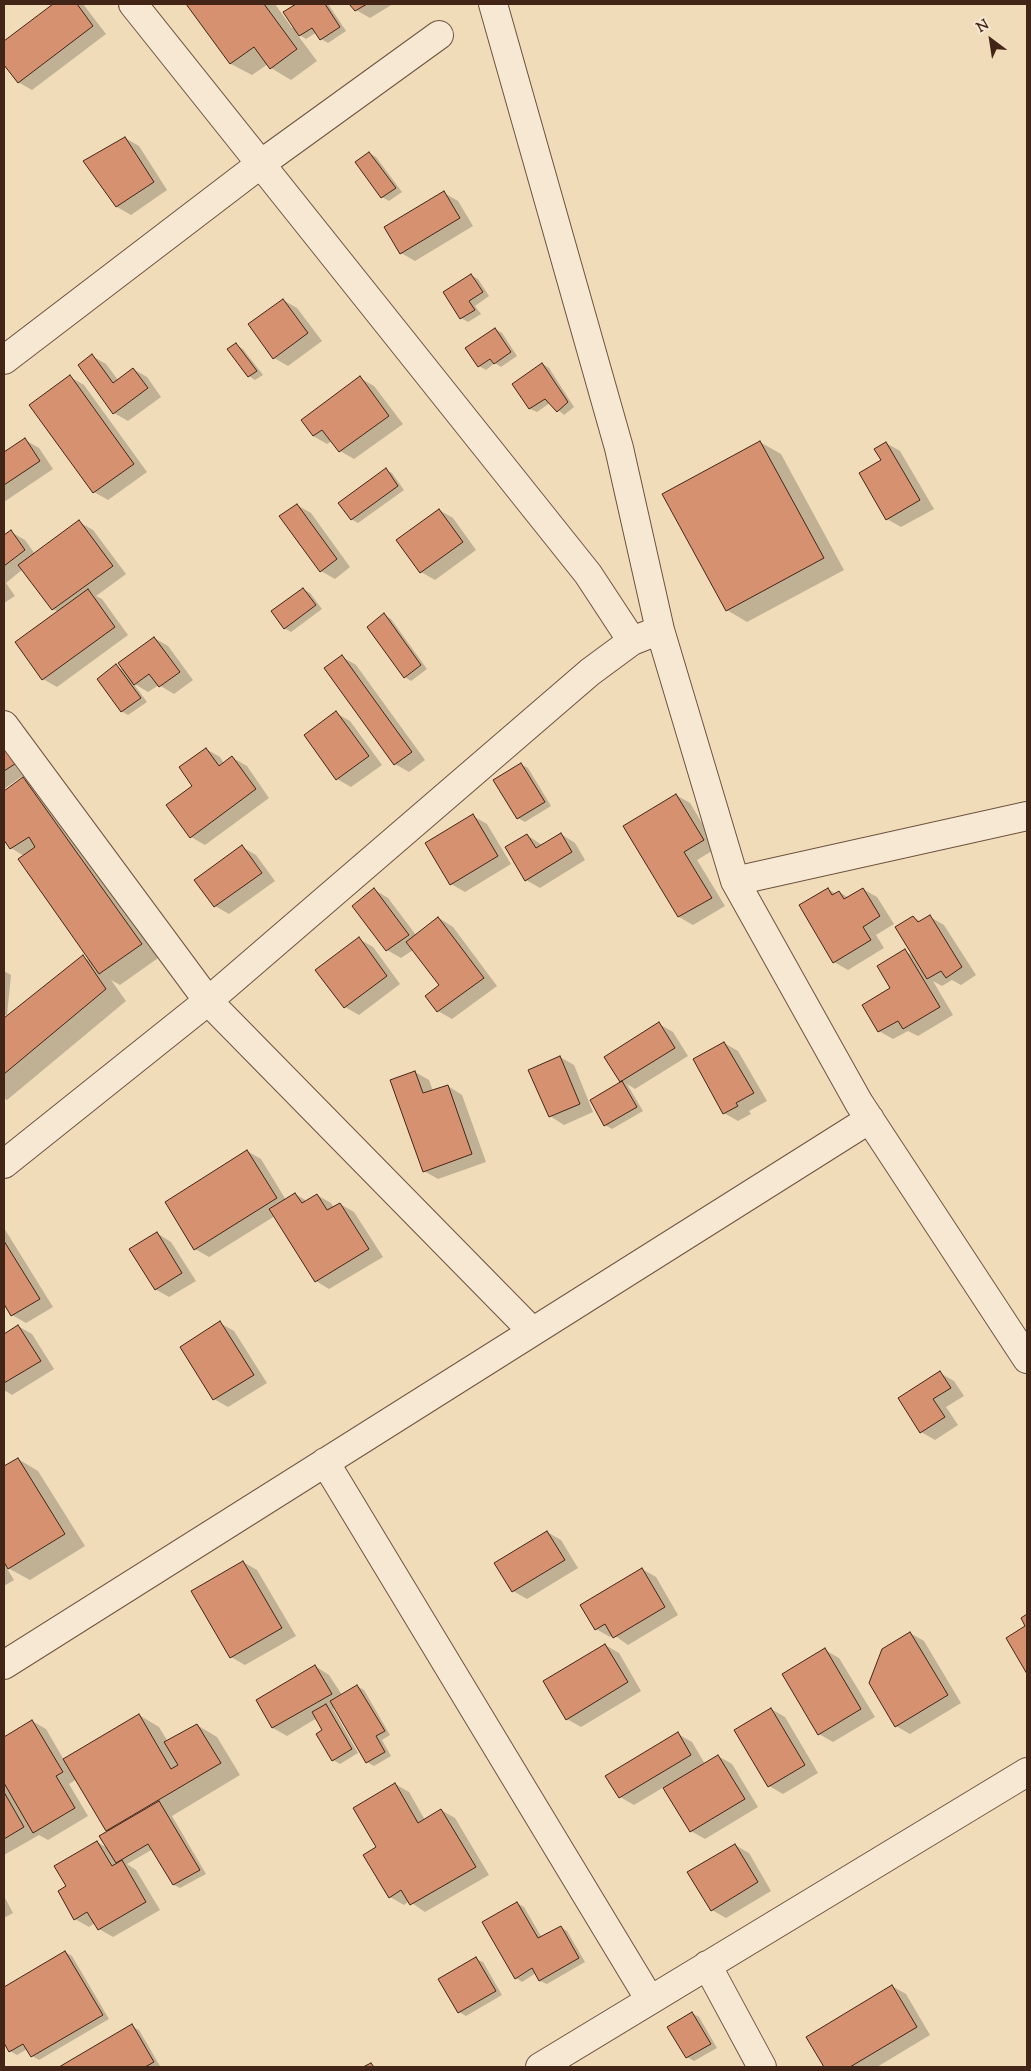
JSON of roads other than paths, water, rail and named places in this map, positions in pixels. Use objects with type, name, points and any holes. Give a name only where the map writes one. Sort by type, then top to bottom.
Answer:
[{"type":"street","points":[[133,4],[262,163],[588,574],[632,641]]},
{"type":"street","points":[[493,4],[619,448],[660,630],[735,881],[859,1103],[1027,1359]]},
{"type":"street","points":[[4,360],[262,163],[439,35]]},
{"type":"street","points":[[4,1164],[208,1001],[590,672],[632,641],[660,630]]},
{"type":"street","points":[[4,725],[208,1001],[532,1331]]},
{"type":"street","points":[[735,881],[1027,816]]},
{"type":"street","points":[[4,1665],[870,1119]]},
{"type":"street","points":[[325,1462],[650,2000]]},
{"type":"street","points":[[540,2067],[1027,1772]]},
{"type":"street","points":[[707,1965],[762,2067]]}]
